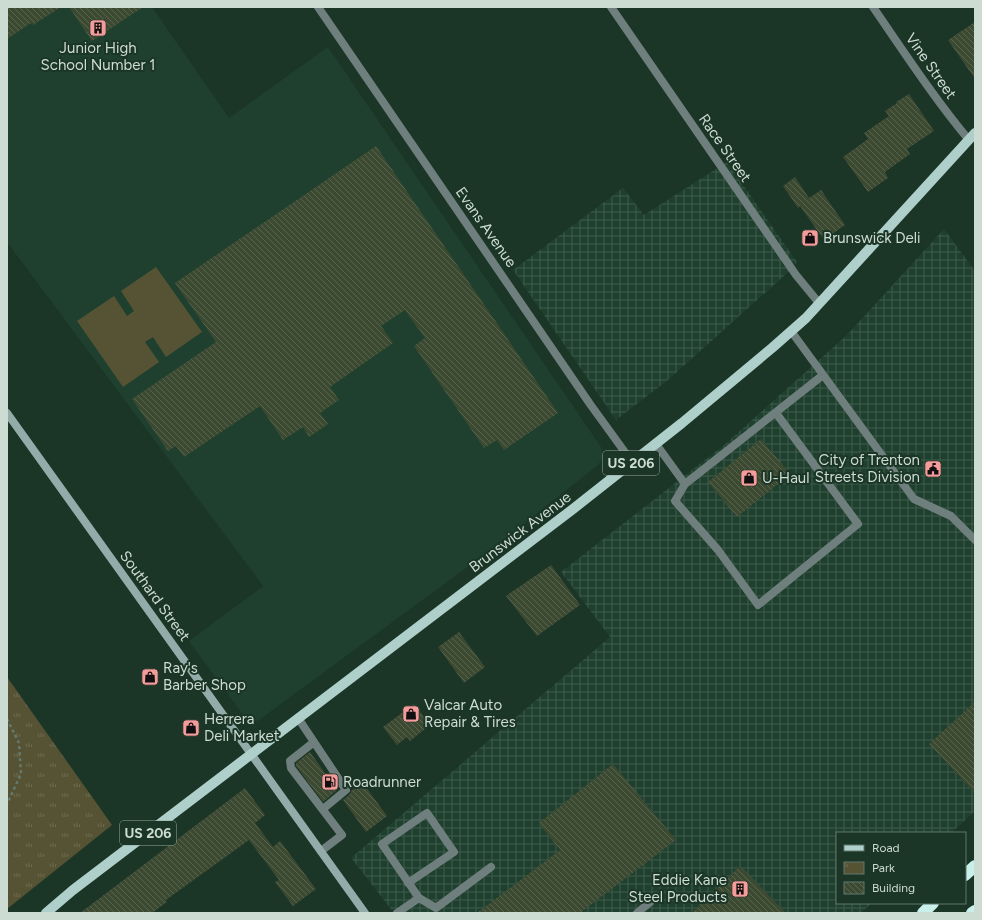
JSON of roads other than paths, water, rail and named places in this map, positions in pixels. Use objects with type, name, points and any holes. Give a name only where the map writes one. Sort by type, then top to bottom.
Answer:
[{"type":"highway","points":[[966,874],[975,866]]},
{"type":"highway","points":[[923,913],[933,904]]},
{"type":"main road","name":"Brunswick Avenue","points":[[46,913],[73,890],[573,509],[656,444],[772,348],[806,318],[972,136]]},
{"type":"main road","name":"Southard Street","points":[[7,413],[365,913]]},
{"type":"street","name":"Evans Avenue","points":[[318,7],[590,404],[632,462]]},
{"type":"street","name":"Race Street","points":[[611,7],[796,275],[819,303]]},
{"type":"street","name":"Vine Street","points":[[873,7],[935,96],[972,136]]},
{"type":"street","points":[[791,331],[914,499],[951,516],[975,540]]},
{"type":"street","points":[[776,412],[858,524],[758,605],[718,550],[675,501],[685,484],[776,412],[823,375]]},
{"type":"street","points":[[656,444],[685,484]]},
{"type":"street","points":[[298,718],[346,790],[323,809]]},
{"type":"street","points":[[314,742],[290,760],[291,768],[342,835],[321,851]]},
{"type":"street","points":[[408,883],[454,852],[427,813],[382,844],[408,883],[419,898],[436,908],[491,867]]},
{"type":"street","points":[[397,913],[419,898]]},
{"type":"street","points":[[637,913],[654,899]]},
{"type":"place","name":"Junior High School Number 1","points":[[98,28]]},
{"type":"place","name":"Brunswick Deli","points":[[810,238]]},
{"type":"place","name":"City of Trenton Streets Division","points":[[933,469]]},
{"type":"place","name":"U-Haul","points":[[749,478]]},
{"type":"place","name":"Ray's Barber Shop","points":[[150,677]]},
{"type":"place","name":"Valcar Auto Repair & Tires","points":[[411,714]]},
{"type":"place","name":"Herrera Deli Market","points":[[191,728]]},
{"type":"place","name":"Roadrunner","points":[[330,782]]},
{"type":"place","name":"Eddie Kane Steel Products","points":[[740,889]]}]
